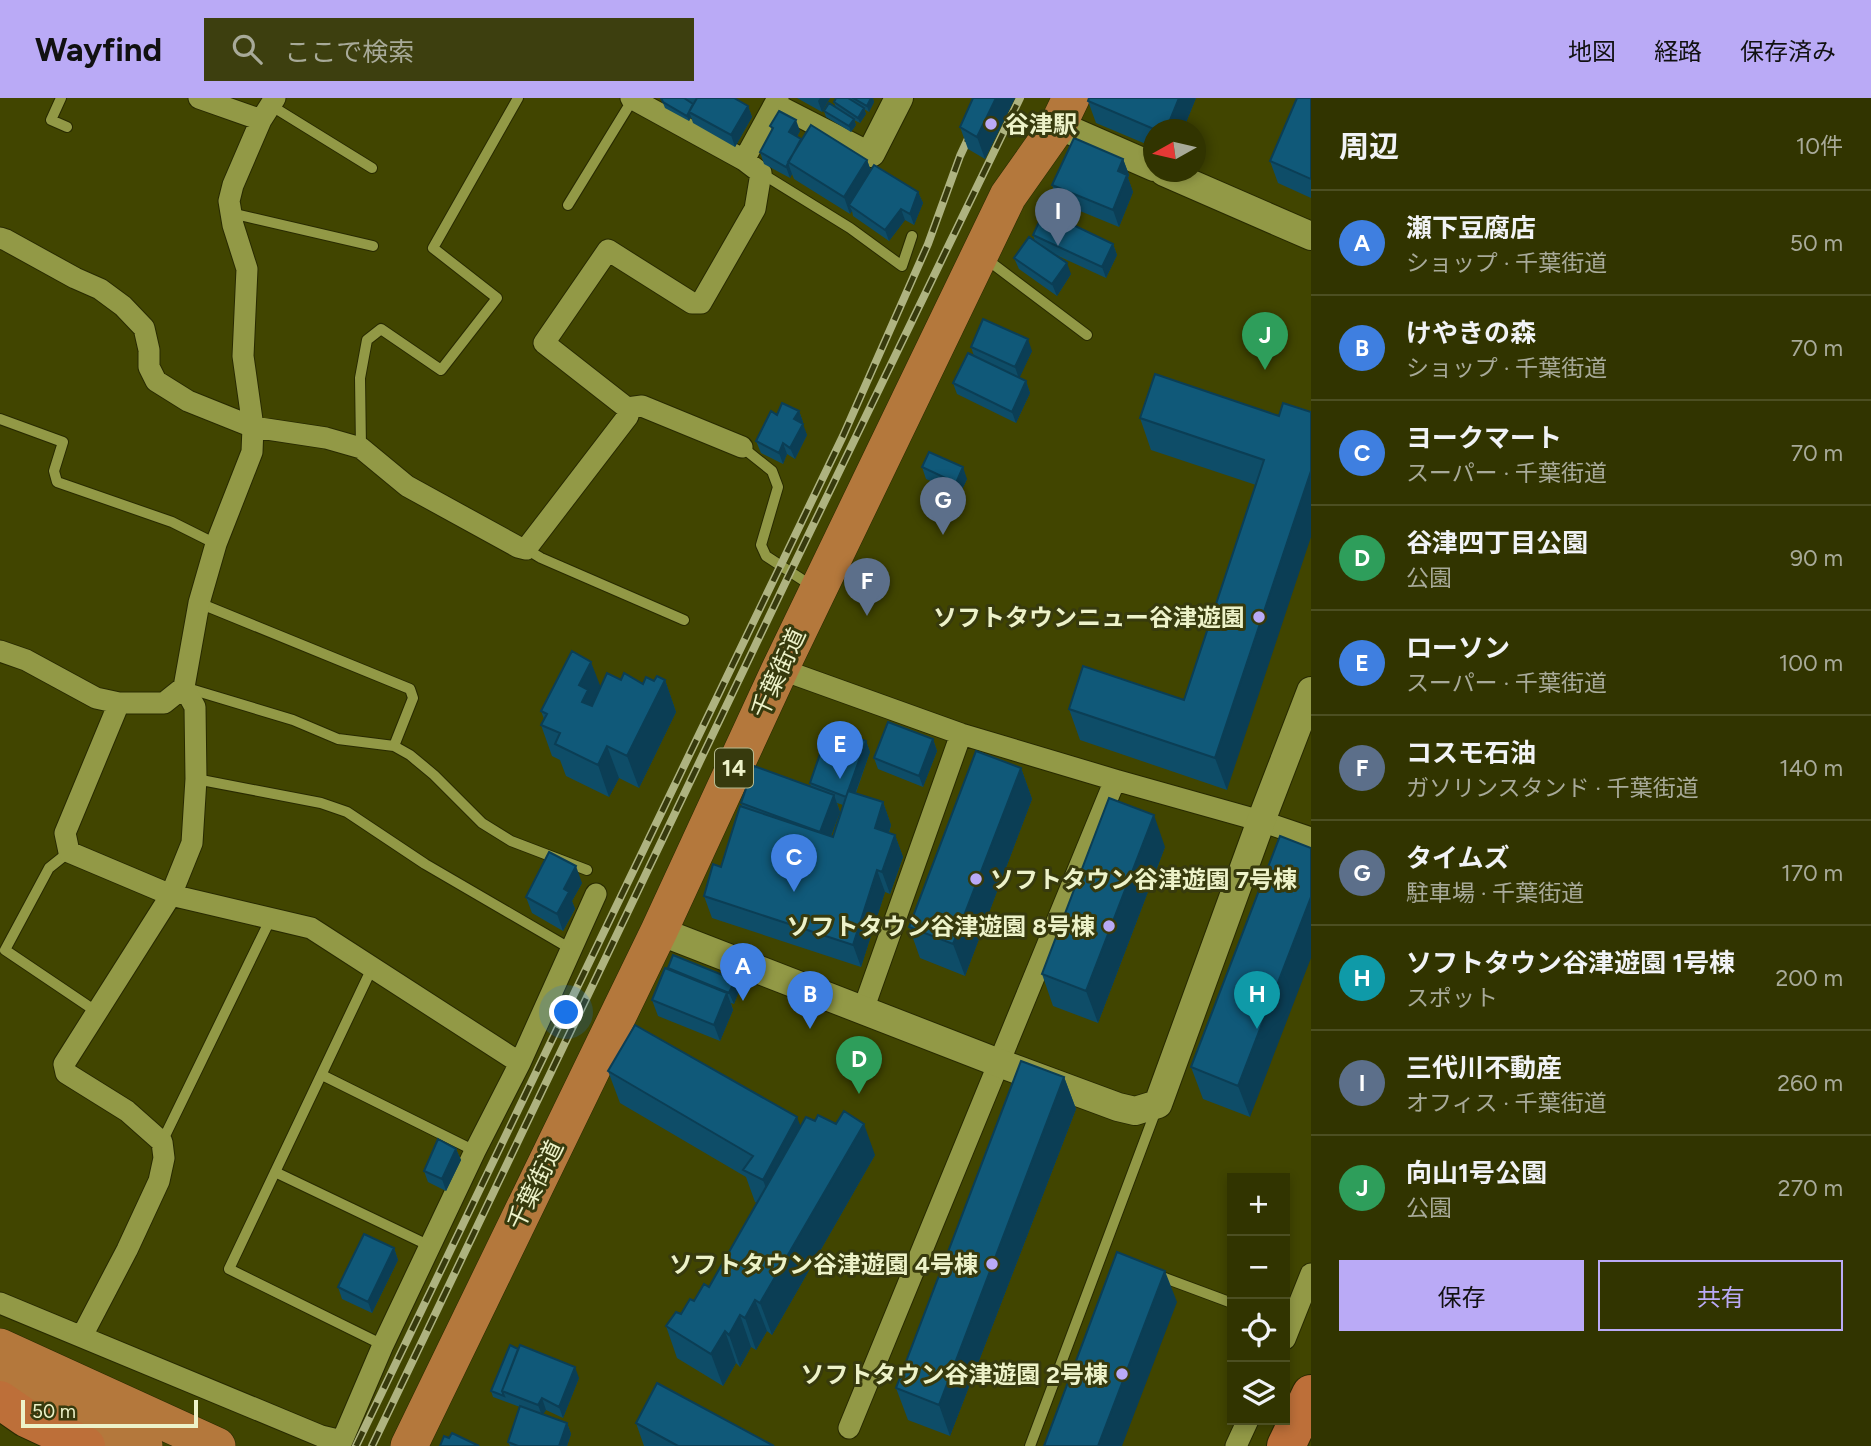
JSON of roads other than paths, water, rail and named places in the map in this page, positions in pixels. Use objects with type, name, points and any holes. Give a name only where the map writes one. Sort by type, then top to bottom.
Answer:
[{"type":"highway","name":"千葉街道","points":[[409,1446],[659,931],[780,669],[1008,196],[1064,111]]},
{"type":"highway","points":[[0,1347],[217,1446]]},
{"type":"highway","points":[[0,1382],[144,1446]]},
{"type":"highway","points":[[1286,1446],[1311,1394]]},
{"type":"highway","points":[[0,1400],[26,1418],[86,1446]]},
{"type":"street","points":[[82,1336],[159,1181],[164,1158],[162,1142],[127,1111],[66,1073],[64,1064],[171,895],[192,843],[196,779],[195,707],[184,687],[199,603],[216,544],[252,452],[253,427],[243,356],[247,268],[229,201],[233,186],[269,108],[199,98]]},
{"type":"street","points":[[0,238],[100,289],[122,306],[144,328],[149,350],[149,367],[156,381],[188,401],[253,427],[326,438],[361,448],[407,486],[526,549],[628,416],[627,408],[544,343],[608,250],[692,303],[701,303],[755,209],[753,167],[776,101],[871,153],[899,98]]},
{"type":"street","points":[[639,100],[753,167]]},
{"type":"street","points":[[1064,111],[1143,161]]},
{"type":"street","points":[[1187,182],[1311,236]]},
{"type":"street","points":[[627,408],[642,406],[742,447]]},
{"type":"street","points":[[0,651],[26,660],[96,698],[119,703],[164,703],[184,687]]},
{"type":"street","points":[[780,669],[961,734],[1311,838]]},
{"type":"street","points":[[659,931],[1118,1107],[1135,1111],[1158,1104],[1311,691]]},
{"type":"street","points":[[119,703],[65,833],[69,852],[171,895],[311,928],[520,1063]]},
{"type":"street","points":[[863,1010],[961,734]]},
{"type":"street","points":[[849,1428],[1115,780]]},
{"type":"street","points":[[0,1303],[321,1436],[348,1443],[383,1345],[475,1150],[520,1063],[596,894]]},
{"type":"street","points":[[1290,1322],[1311,1273]]},
{"type":"street","points":[[1236,1446],[1246,1425]]},
{"type":"lane","points":[[61,98],[51,120],[67,127]]},
{"type":"lane","points":[[361,448],[360,378],[367,340],[381,329],[441,370],[497,298],[433,248],[518,98]]},
{"type":"lane","points":[[568,205],[639,100]]},
{"type":"lane","points":[[269,108],[372,167]]},
{"type":"lane","points":[[753,167],[850,228],[902,267],[912,236]]},
{"type":"lane","points":[[231,214],[373,246]]},
{"type":"lane","points":[[980,255],[1087,335]]},
{"type":"lane","points":[[0,419],[63,442],[54,471],[57,482],[172,522],[216,544]]},
{"type":"lane","points":[[742,447],[772,471],[778,486],[761,545],[766,556],[818,589]]},
{"type":"lane","points":[[526,549],[684,620]]},
{"type":"lane","points":[[199,603],[410,689],[413,698],[394,746]]},
{"type":"lane","points":[[184,687],[293,720],[338,740],[394,746],[410,755],[434,775],[482,823],[511,841],[587,870]]},
{"type":"lane","points":[[196,779],[321,803],[347,812],[425,864],[571,949]]},
{"type":"lane","points":[[69,852],[49,868],[5,950],[97,1012]]},
{"type":"lane","points":[[162,1142],[270,920]]},
{"type":"lane","points":[[372,968],[229,1269],[383,1345]]},
{"type":"lane","points":[[323,1075],[475,1150]]},
{"type":"lane","points":[[1030,1446],[1158,1104]]},
{"type":"lane","points":[[275,1171],[430,1246]]},
{"type":"lane","points":[[1103,1254],[1116,1259]]},
{"type":"lane","points":[[1142,1269],[1227,1301]]},
{"type":"railway","points":[[356,1446],[843,436],[928,244],[960,156],[987,98]]},
{"type":"railway","points":[[372,1446],[1020,98]]},
{"type":"place","name":"谷津駅","points":[[991,124]]},
{"type":"place","name":"三代川不動産","points":[[1058,246]]},
{"type":"place","name":"向山1号公園","points":[[1265,370]]},
{"type":"place","name":"タイムズ","points":[[943,535]]},
{"type":"place","name":"コスモ石油","points":[[867,616]]},
{"type":"place","name":"ソフトタウンニュー谷津遊園","points":[[1259,617]]},
{"type":"place","name":"ローソン","points":[[840,779]]},
{"type":"place","name":"ソフトタウン谷津遊園 7号棟","points":[[976,879]]},
{"type":"place","name":"ヨークマート","points":[[794,892]]},
{"type":"place","name":"ソフトタウン谷津遊園 8号棟","points":[[1109,926]]},
{"type":"place","name":"瀬下豆腐店","points":[[743,1001]]},
{"type":"place","name":"けやきの森","points":[[810,1029]]},
{"type":"place","name":"ソフトタウン谷津遊園 1号棟","points":[[1257,1029]]},
{"type":"place","name":"谷津四丁目公園","points":[[859,1094]]},
{"type":"place","name":"ソフトタウン谷津遊園 4号棟","points":[[992,1264]]},
{"type":"place","name":"ソフトタウン谷津遊園 2号棟","points":[[1122,1374]]}]
